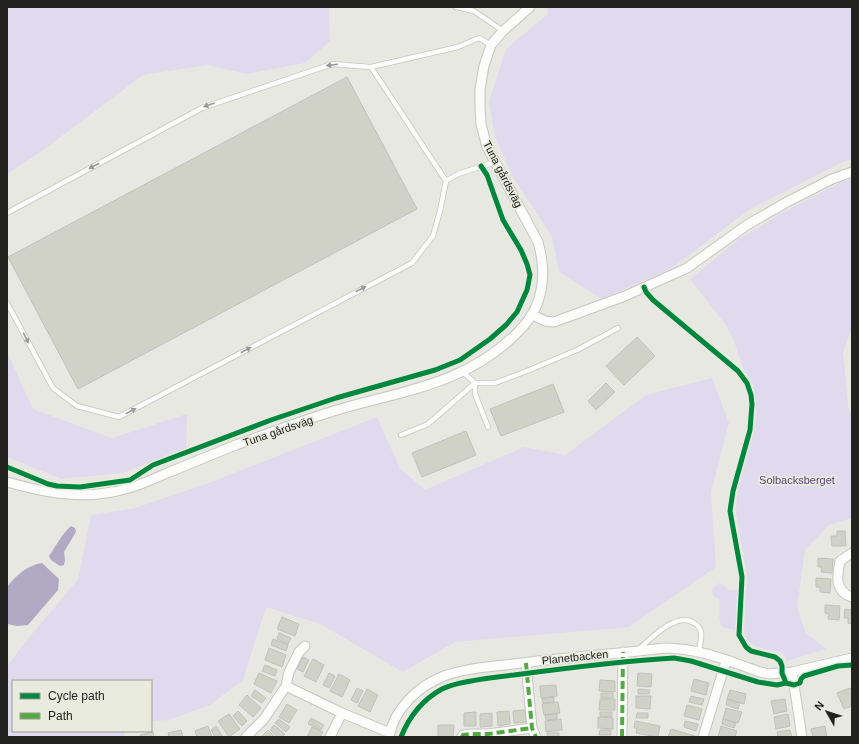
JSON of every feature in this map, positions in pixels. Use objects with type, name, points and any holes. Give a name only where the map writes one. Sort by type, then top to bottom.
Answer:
[{"type":"street","name":"Tuna gårdsväg","points":[[7,482],[51,493],[81,495],[113,492],[138,486],[221,451],[337,410],[430,385],[463,372],[498,350],[521,329],[533,315],[539,300],[543,283],[544,269],[538,242],[487,146],[480,107],[480,90],[484,66],[491,45],[503,31],[530,7]]},
{"type":"street","points":[[533,315],[545,321],[554,322],[625,296],[687,268],[747,225],[832,179],[852,172]]},
{"type":"street","points":[[852,553],[840,561],[837,577],[840,590],[852,597]]},
{"type":"street","points":[[246,737],[264,719],[286,686],[292,665],[299,652],[305,646]]},
{"type":"street","name":"Planetbacken","points":[[390,735],[400,711],[418,691],[431,682],[456,672],[665,648],[682,648],[699,651],[769,674],[792,672],[852,658]]},
{"type":"street","name":"Planetbacken","points":[[622,737],[623,652]]},
{"type":"street","points":[[703,737],[726,660]]},
{"type":"street","name":"Planetbacken","points":[[526,663],[532,728],[536,737]]},
{"type":"street","points":[[792,672],[802,737]]},
{"type":"street","points":[[286,686],[390,735]]},
{"type":"street","points":[[330,737],[342,713]]},
{"type":"street","points":[[462,737],[470,734],[488,734],[532,728]]},
{"type":"lane","points":[[456,7],[474,11],[503,31]]},
{"type":"lane","points":[[7,213],[202,108],[332,64],[371,67],[458,47],[479,38],[491,45]]},
{"type":"lane","points":[[7,303],[53,388],[77,406],[119,417],[412,263],[433,236],[446,181],[371,67]]},
{"type":"lane","points":[[446,181],[458,174],[495,162]]},
{"type":"lane","points":[[401,434],[428,424],[476,384],[496,382],[527,371],[577,350],[618,328]]},
{"type":"lane","points":[[463,372],[476,384]]},
{"type":"lane","points":[[476,384],[475,394],[488,427]]},
{"type":"lane","points":[[637,651],[655,635],[678,620],[690,620],[698,625],[701,631],[699,651]]},
{"type":"green space","points":[[7,7],[329,7],[330,41],[305,63],[246,74],[208,65],[143,75],[42,151],[7,174]]},
{"type":"green space","points":[[546,7],[852,7],[852,159],[843,162],[750,209],[672,268],[602,299],[559,272],[552,237],[513,177],[495,137],[489,101],[506,49],[548,14]]},
{"type":"green space","name":"Solbacksberget","points":[[852,179],[852,328],[843,352],[849,413],[852,413],[852,518],[829,525],[805,550],[797,608],[806,633],[826,649],[787,661],[783,652],[771,651],[755,646],[747,640],[744,631],[747,576],[736,513],[737,495],[756,418],[756,401],[753,385],[743,368],[733,338],[725,324],[690,279],[739,239],[782,213],[839,183]]},
{"type":"green space","points":[[7,352],[33,409],[112,438],[187,414],[186,449],[123,473],[61,479],[7,457]]},
{"type":"green space","points":[[712,378],[729,423],[711,492],[716,567],[629,627],[455,642],[403,672],[320,624],[266,607],[243,680],[210,705],[169,720],[152,721],[152,680],[12,680],[12,732],[125,732],[124,737],[7,737],[7,667],[21,647],[78,579],[91,515],[135,508],[214,481],[377,417],[400,468],[425,490],[524,447],[565,455],[646,395]]},
{"type":"green space","points":[[719,583],[724,585],[728,590],[738,590],[736,630],[722,627],[719,617],[719,599],[713,596],[712,591],[713,587]]},
{"type":"shaded area","points":[[71,526],[75,528],[76,532],[64,552],[64,565],[60,566],[51,560],[49,556],[61,537]]},
{"type":"shaded area","points":[[42,563],[59,579],[58,590],[28,625],[17,626],[7,624],[7,587],[14,578],[23,571]]},
{"type":"building","points":[[347,77],[417,209],[78,389],[8,257]]},
{"type":"building","points":[[637,337],[655,356],[624,385],[606,366]]},
{"type":"building","points":[[606,383],[615,392],[596,410],[588,401]]},
{"type":"building","points":[[553,384],[564,412],[501,436],[490,409]]},
{"type":"building","points":[[466,431],[476,455],[422,477],[412,453]]},
{"type":"building","points":[[837,531],[845,531],[846,546],[832,546],[831,536],[837,536]]},
{"type":"building","points":[[818,558],[833,559],[832,573],[821,572],[822,567],[818,567]]},
{"type":"building","points":[[816,578],[831,579],[830,593],[820,592],[820,587],[816,587]]},
{"type":"building","points":[[825,605],[840,606],[839,620],[828,619],[829,614],[825,613]]},
{"type":"building","points":[[845,609],[852,610],[852,624],[848,623],[848,618],[844,618]]},
{"type":"building","points":[[282,617],[299,624],[295,636],[277,629]]},
{"type":"building","points":[[279,633],[291,638],[288,644],[277,639]]},
{"type":"building","points":[[273,639],[288,645],[286,651],[271,645]]},
{"type":"building","points":[[269,648],[286,655],[282,667],[265,660]]},
{"type":"building","points":[[303,657],[309,660],[303,672],[297,669]]},
{"type":"building","points":[[313,659],[324,665],[316,682],[304,676]]},
{"type":"building","points":[[265,665],[277,670],[275,676],[262,671]]},
{"type":"building","points":[[259,673],[277,681],[271,693],[254,684]]},
{"type":"building","points":[[329,673],[335,676],[329,688],[323,685]]},
{"type":"building","points":[[638,673],[652,674],[651,687],[637,686]]},
{"type":"building","points":[[339,674],[350,680],[342,697],[330,691]]},
{"type":"building","points":[[694,679],[709,683],[706,695],[691,691]]},
{"type":"building","points":[[600,680],[615,681],[615,692],[599,691]]},
{"type":"building","points":[[556,685],[557,696],[541,698],[540,686]]},
{"type":"building","points":[[357,688],[363,691],[357,703],[351,700]]},
{"type":"building","points":[[850,688],[852,692],[852,706],[844,709],[837,693]]},
{"type":"building","points":[[367,689],[378,695],[370,712],[358,706]]},
{"type":"building","points":[[638,689],[650,690],[649,694],[638,694]]},
{"type":"building","points":[[255,690],[266,698],[262,703],[251,696]]},
{"type":"building","points":[[730,690],[746,694],[744,704],[727,699]]},
{"type":"building","points":[[601,693],[613,693],[613,698],[601,698]]},
{"type":"building","points":[[247,695],[261,708],[253,717],[239,705]]},
{"type":"building","points":[[636,696],[651,696],[650,709],[636,708]]},
{"type":"building","points":[[691,696],[704,699],[702,705],[689,702]]},
{"type":"building","points":[[554,697],[554,702],[543,703],[542,699]]},
{"type":"building","points":[[600,699],[615,699],[615,710],[599,710]]},
{"type":"building","points":[[727,699],[740,703],[738,709],[726,705]]},
{"type":"building","points":[[785,699],[787,711],[774,714],[771,701]]},
{"type":"building","points":[[558,702],[560,713],[544,715],[542,704]]},
{"type":"building","points":[[287,704],[297,710],[289,723],[279,717]]},
{"type":"building","points":[[687,705],[702,709],[699,720],[684,716]]},
{"type":"building","points":[[726,708],[742,712],[738,723],[723,719]]},
{"type":"building","points":[[525,710],[526,722],[514,723],[513,711]]},
{"type":"building","points":[[238,711],[247,721],[242,726],[233,716]]},
{"type":"building","points":[[509,711],[510,724],[498,726],[497,712]]},
{"type":"building","points":[[476,712],[476,726],[464,726],[464,713]]},
{"type":"building","points":[[600,712],[612,712],[612,717],[600,716]]},
{"type":"building","points":[[492,713],[492,726],[480,727],[480,714]]},
{"type":"building","points":[[637,713],[648,713],[648,718],[636,718]]},
{"type":"building","points":[[229,714],[240,729],[229,737],[218,721]]},
{"type":"building","points":[[557,714],[557,719],[546,720],[545,715]]},
{"type":"building","points":[[788,714],[790,726],[776,729],[774,717]]},
{"type":"building","points":[[598,717],[613,718],[613,729],[598,728]]},
{"type":"building","points":[[311,718],[324,725],[321,730],[308,724]]},
{"type":"building","points":[[279,719],[290,727],[286,732],[275,723]]},
{"type":"building","points":[[561,719],[562,730],[546,732],[545,721]]},
{"type":"building","points":[[723,719],[736,723],[734,728],[722,724]]},
{"type":"building","points":[[635,721],[660,726],[658,737],[636,733],[637,728],[634,728]]},
{"type":"building","points":[[685,721],[698,724],[696,731],[684,727]]},
{"type":"building","points":[[274,725],[285,734],[282,737],[278,737],[270,730]]},
{"type":"building","points":[[438,725],[454,725],[453,737],[438,737]]},
{"type":"building","points":[[208,726],[212,737],[197,737],[195,731]]},
{"type":"building","points":[[216,726],[223,737],[215,737],[211,730]]},
{"type":"building","points":[[721,726],[737,731],[735,737],[718,737]]},
{"type":"building","points":[[825,726],[827,737],[813,737],[811,729]]},
{"type":"building","points":[[312,727],[323,732],[320,737],[307,737]]},
{"type":"building","points":[[671,729],[695,736],[695,737],[668,737]]},
{"type":"building","points":[[181,730],[183,737],[169,737],[168,733]]},
{"type":"building","points":[[268,730],[275,737],[261,737]]},
{"type":"building","points":[[600,730],[611,730],[611,735],[599,735]]},
{"type":"building","points":[[790,730],[792,737],[778,737],[777,732]]},
{"type":"building","points":[[153,732],[154,737],[141,737],[140,735]]},
{"type":"building","points":[[547,733],[559,733],[559,737],[548,737]]},
{"type":"marked path","points":[[622,737],[623,652]]},
{"type":"marked path","points":[[526,663],[532,728],[536,737]]},
{"type":"marked path","points":[[462,737],[463,735],[470,734],[488,734],[532,728]]},
{"type":"cycle path","points":[[7,467],[48,484],[57,486],[80,487],[130,480],[153,465],[271,420],[336,398],[435,370],[460,360],[490,339],[506,325],[517,312],[527,290],[530,275],[521,250],[503,220],[487,175],[481,166]]},
{"type":"cycle path","points":[[644,287],[646,292],[653,300],[738,371],[747,383],[752,404],[750,430],[733,491],[730,511],[742,577],[739,635],[746,647],[751,651],[775,657],[780,661],[782,673],[786,683]]},
{"type":"cycle path","points":[[401,737],[412,716],[428,698],[449,686],[477,680],[594,665],[674,658],[691,661],[758,682],[777,685],[786,683],[794,685],[800,683],[804,676],[838,666],[852,665]]}]
